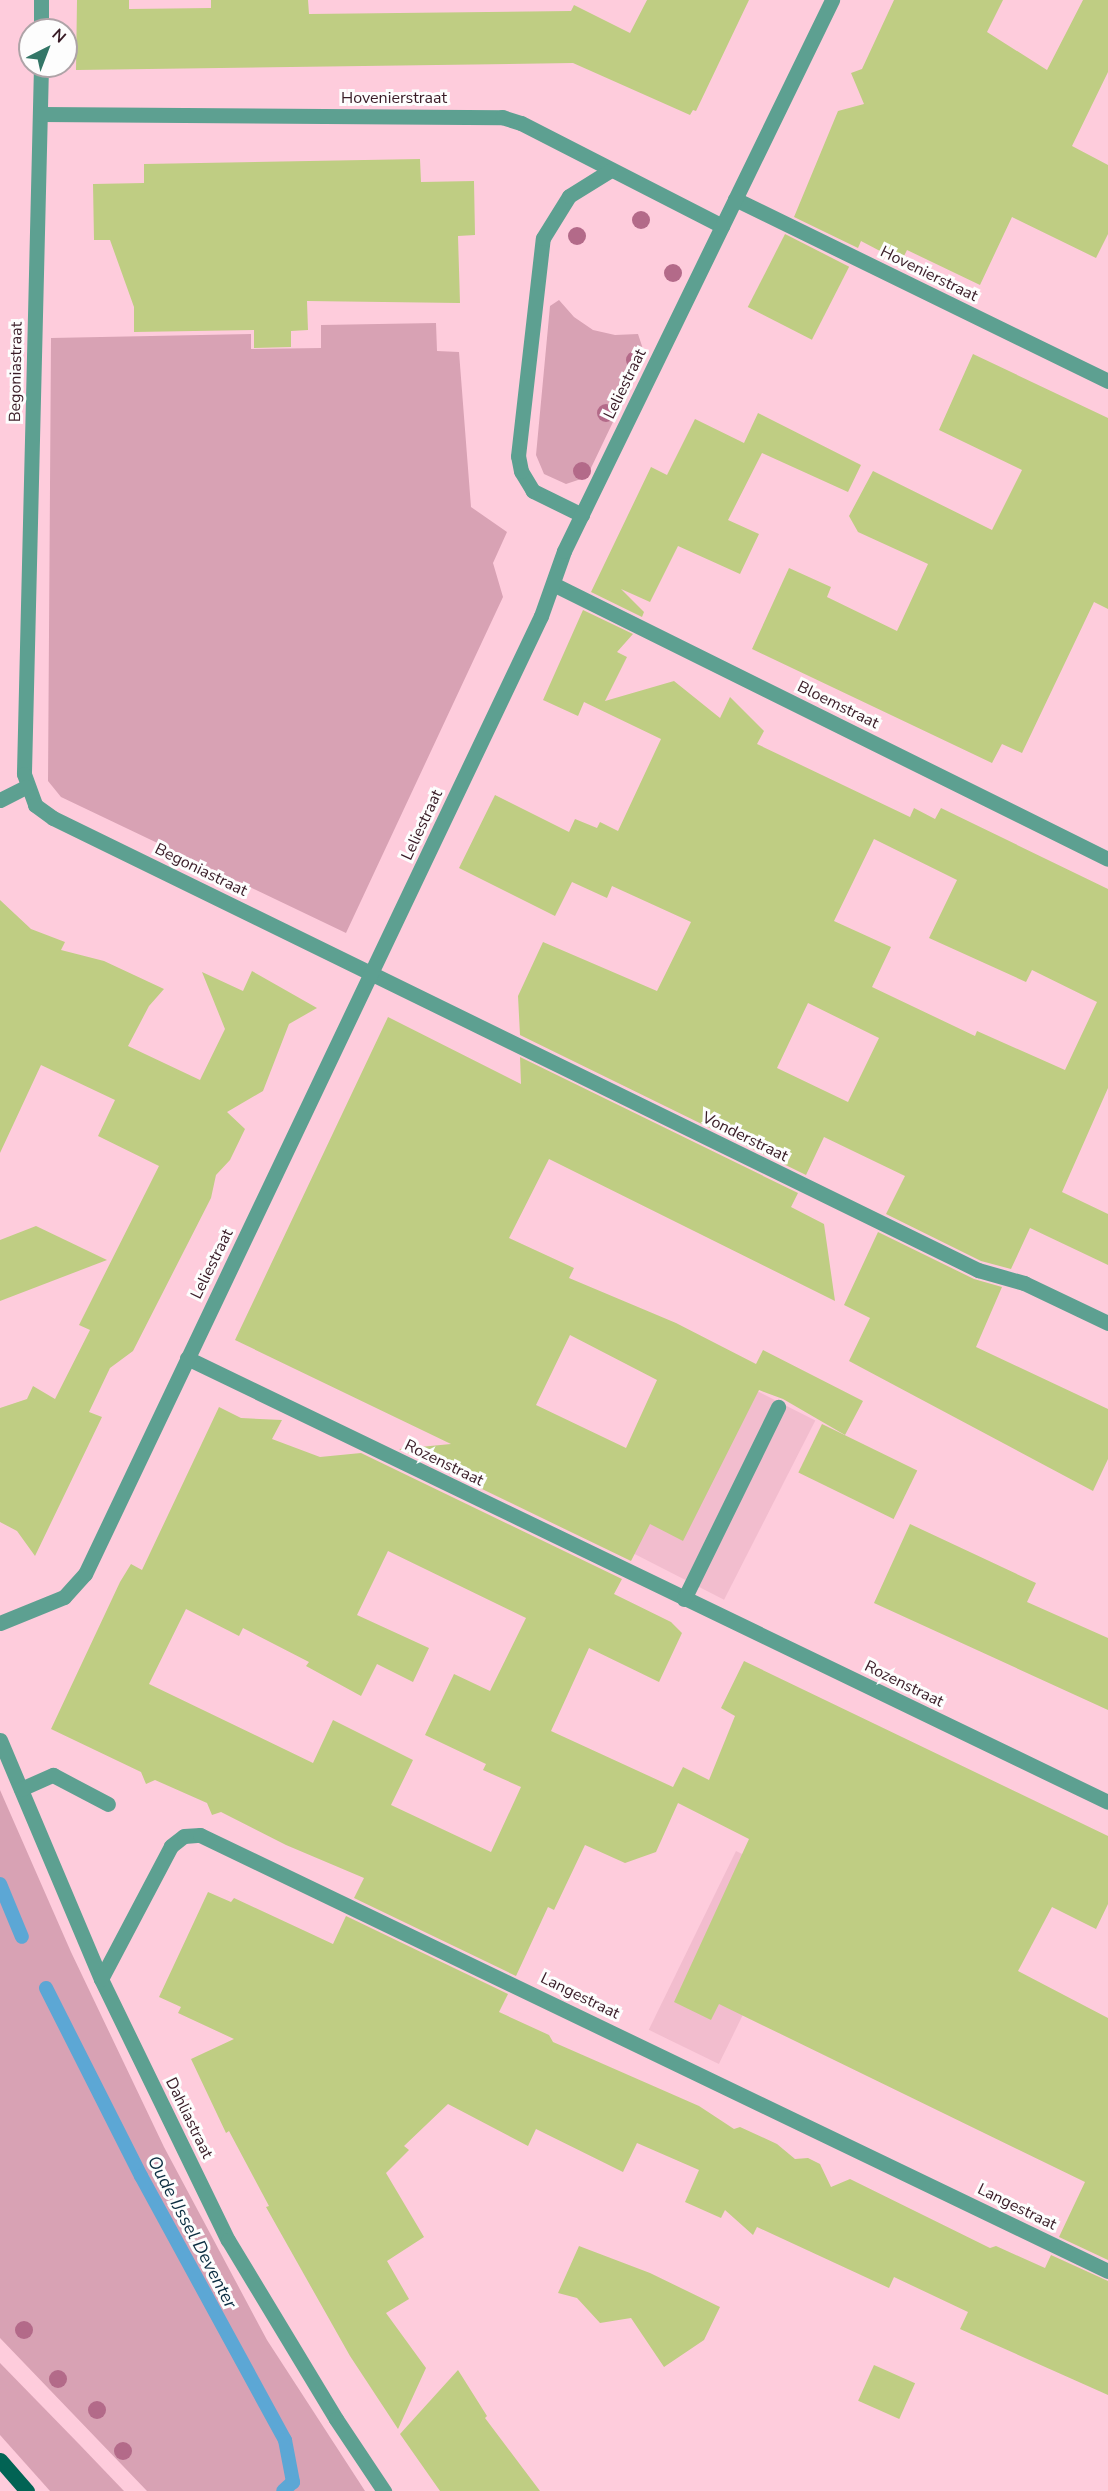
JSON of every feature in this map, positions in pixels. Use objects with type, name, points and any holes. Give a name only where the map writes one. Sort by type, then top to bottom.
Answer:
[{"type":"main road","points":[[0,2460],[27,2491]]},
{"type":"street","points":[[41,0],[41,18]]},
{"type":"street","name":"Leliestraat","points":[[0,1623],[56,1602],[79,1583],[541,616],[582,515],[832,0]]},
{"type":"street","name":"Begoniastraat","points":[[41,78],[26,787],[36,805],[53,818],[371,974]]},
{"type":"street","name":"Hovenierstraat","points":[[40,114],[502,117],[521,123],[722,226]]},
{"type":"street","points":[[582,515],[533,491],[521,471],[518,456],[541,244],[554,216],[569,196],[611,170]]},
{"type":"street","name":"Hovenierstraat","points":[[735,199],[1108,381]]},
{"type":"street","name":"Bloemstraat","points":[[553,584],[1108,859]]},
{"type":"street","points":[[0,800],[26,787]]},
{"type":"street","name":"Vonderstraat","points":[[371,974],[978,1270],[1024,1283],[1108,1323]]},
{"type":"street","name":"Rozenstraat","points":[[187,1358],[1108,1802]]},
{"type":"street","points":[[684,1599],[778,1407]]},
{"type":"street","name":"Dahliastraat","points":[[0,1740],[102,1979],[228,2240],[384,2491]]},
{"type":"street","points":[[21,1789],[53,1776],[108,1803]]},
{"type":"street","name":"Langestraat","points":[[102,1979],[171,1846],[184,1836],[200,1835],[1108,2271]]},
{"type":"shaded area","points":[[559,300],[574,317],[593,330],[615,335],[638,334],[645,355],[591,468],[581,479],[566,484],[544,474],[536,455],[550,306]]},
{"type":"shaded area","points":[[436,323],[437,351],[459,352],[471,507],[507,532],[493,563],[503,597],[346,933],[61,797],[48,781],[51,338],[251,334],[251,349],[321,348],[321,325]]},
{"type":"shaded area","points":[[720,1372],[815,1421],[724,1600],[629,1551]]},
{"type":"shaded area","points":[[0,1790],[71,1952],[164,2147],[267,2340],[365,2491],[147,2491],[0,2338]]},
{"type":"shaded area","points":[[736,1851],[806,1885],[719,2064],[649,2030]]},
{"type":"shaded area","points":[[0,2363],[124,2491],[50,2491],[0,2435]]},
{"type":"building","points":[[77,0],[129,0],[129,9],[211,8],[211,0],[308,0],[309,14],[571,11],[574,5],[630,33],[647,0],[749,0],[696,111],[693,110],[690,115],[573,63],[78,70]]},
{"type":"building","points":[[894,0],[1003,0],[987,32],[1047,70],[1083,0],[1108,0],[1108,72],[1072,146],[1108,165],[1108,234],[1096,258],[1012,217],[980,285],[907,250],[901,262],[861,241],[858,248],[794,217],[838,111],[864,104],[851,73],[862,69]]},
{"type":"building","points":[[420,159],[421,182],[474,181],[475,235],[458,236],[460,303],[307,301],[308,330],[291,331],[291,347],[254,348],[254,330],[134,332],[134,307],[110,240],[94,240],[93,184],[144,183],[144,164]]},
{"type":"building","points":[[785,234],[849,267],[812,340],[748,307]]},
{"type":"building","points":[[973,354],[1108,418],[1108,609],[1094,602],[1022,753],[1002,744],[992,763],[752,649],[789,568],[831,587],[827,597],[897,631],[928,564],[858,532],[849,516],[873,471],[992,530],[1022,470],[939,430]]},
{"type":"building","points":[[758,413],[861,465],[848,492],[762,453],[728,520],[759,534],[740,574],[678,546],[650,602],[621,589],[644,612],[642,617],[591,592],[651,467],[667,475],[695,419],[744,443]]},
{"type":"building","points":[[583,610],[633,634],[617,652],[627,657],[605,701],[674,681],[720,718],[730,697],[764,731],[757,744],[910,817],[914,808],[935,819],[941,808],[1108,889],[1108,1088],[1062,1192],[1108,1214],[1108,1265],[1030,1228],[1011,1269],[981,1261],[886,1214],[905,1176],[824,1137],[806,1175],[520,1035],[518,996],[543,942],[657,991],[691,922],[612,886],[607,898],[572,882],[555,916],[459,868],[495,795],[569,832],[575,819],[597,828],[600,822],[618,831],[661,739],[584,702],[578,716],[543,700]],"holes":[[[874,839],[957,880],[929,938],[1026,982],[1032,970],[1097,1002],[1065,1070],[977,1031],[975,1036],[872,987],[891,947],[834,921]],[[808,1003],[879,1038],[848,1102],[777,1068]]]},
{"type":"building","points":[[0,900],[31,929],[65,942],[61,950],[104,961],[164,989],[149,1006],[128,1046],[200,1080],[225,1029],[202,972],[243,991],[252,971],[317,1008],[289,1024],[263,1091],[227,1112],[245,1129],[230,1160],[216,1175],[211,1198],[133,1351],[110,1368],[89,1412],[102,1417],[35,1556],[17,1531],[0,1522],[0,1408],[27,1399],[33,1386],[55,1399],[90,1330],[79,1325],[159,1166],[98,1136],[115,1100],[41,1065],[0,1153]]},
{"type":"building","points":[[388,1017],[521,1084],[520,1057],[798,1193],[791,1207],[824,1224],[835,1301],[549,1159],[509,1238],[574,1268],[569,1278],[676,1323],[756,1364],[763,1350],[863,1401],[845,1435],[783,1399],[759,1390],[683,1541],[650,1524],[631,1561],[399,1449],[451,1444],[235,1340]],"holes":[[[570,1335],[657,1380],[626,1448],[536,1405]]]},
{"type":"building","points":[[36,1226],[107,1260],[0,1301],[0,1240]]},
{"type":"building","points":[[878,1232],[974,1279],[1002,1287],[976,1347],[1108,1409],[1108,1459],[1093,1491],[849,1361],[870,1318],[844,1305]]},
{"type":"building","points":[[219,1407],[241,1418],[282,1420],[272,1439],[320,1457],[361,1453],[622,1579],[614,1594],[671,1622],[682,1633],[659,1682],[589,1648],[551,1731],[673,1787],[683,1767],[709,1780],[735,1716],[721,1708],[744,1661],[1108,1836],[1108,1904],[1096,1929],[1052,1907],[1018,1971],[1108,2018],[1108,2260],[1059,2237],[1085,2182],[719,2004],[711,2020],[674,2002],[749,1839],[678,1803],[656,1852],[625,1863],[585,1845],[554,1910],[548,1907],[516,1976],[354,1898],[364,1878],[286,1845],[221,1812],[212,1815],[207,1803],[155,1780],[146,1784],[141,1772],[51,1729],[120,1582],[131,1564],[142,1570]],"holes":[[[388,1551],[526,1618],[490,1691],[454,1674],[425,1735],[486,1764],[483,1770],[521,1787],[491,1852],[391,1805],[413,1760],[333,1720],[313,1763],[149,1684],[186,1609],[239,1636],[243,1628],[309,1662],[306,1666],[361,1696],[377,1664],[413,1682],[429,1648],[357,1615]]]},
{"type":"building","points":[[822,1424],[917,1470],[894,1519],[798,1473]]},
{"type":"building","points":[[910,1524],[1036,1583],[1027,1602],[1108,1638],[1108,1710],[874,1603]]},
{"type":"building","points":[[208,1892],[231,1902],[234,1898],[333,1944],[346,1916],[508,1994],[499,2012],[549,2035],[553,2042],[699,2106],[734,2129],[740,2127],[777,2144],[795,2159],[808,2158],[820,2164],[831,2187],[850,2179],[990,2248],[996,2246],[1045,2268],[1051,2255],[1108,2281],[1108,2395],[960,2329],[968,2312],[894,2277],[889,2288],[757,2227],[753,2235],[725,2210],[721,2218],[685,2202],[699,2170],[637,2143],[623,2172],[536,2129],[528,2146],[448,2104],[404,2146],[409,2150],[386,2173],[424,2237],[387,2261],[409,2299],[386,2313],[426,2368],[398,2429],[350,2356],[266,2207],[269,2206],[229,2131],[226,2133],[191,2059],[234,2039],[178,2013],[181,2007],[159,1997]]},
{"type":"building","points":[[579,2246],[650,2273],[720,2307],[704,2340],[664,2367],[631,2318],[600,2323],[577,2298],[558,2293]]},
{"type":"building","points":[[874,2365],[915,2383],[899,2419],[858,2401]]},
{"type":"building","points":[[458,2370],[487,2416],[485,2418],[540,2491],[440,2491],[400,2434]]},
{"type":"waterway","name":"Oude IJssel Deventer","points":[[0,1884],[22,1937]]},
{"type":"waterway","name":"Oude IJssel Deventer","points":[[46,1988],[141,2176],[285,2440],[293,2482],[283,2491]]}]
